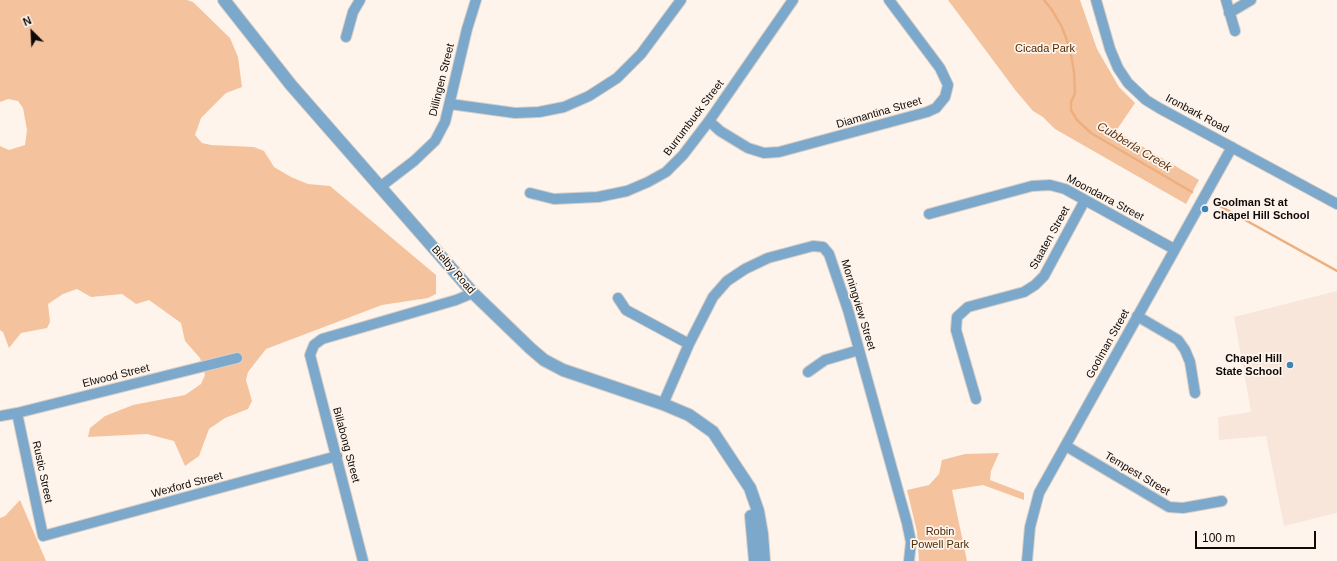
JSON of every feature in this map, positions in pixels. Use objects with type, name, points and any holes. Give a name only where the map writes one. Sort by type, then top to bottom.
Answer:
[{"type":"street","name":"Bielby Road","points":[[224,0],[291,85],[473,293],[544,360],[563,370],[663,404],[689,415],[713,432],[750,488],[758,511],[762,534],[764,561]]},
{"type":"street","points":[[346,37],[353,12],[360,0]]},
{"type":"street","name":"Dillingen Street","points":[[380,187],[414,161],[435,141],[445,122],[467,29],[476,0]]},
{"type":"street","points":[[450,104],[515,113],[539,112],[564,106],[589,96],[617,78],[641,54],[681,0]]},
{"type":"street","name":"Burrumbuck Street","points":[[530,193],[554,199],[598,197],[627,191],[666,172],[683,155],[709,121],[793,0]]},
{"type":"street","name":"Diamantina Street","points":[[709,121],[720,131],[748,148],[764,153],[779,152],[927,112],[936,108],[945,98],[948,85],[940,68],[889,0]]},
{"type":"street","name":"Ironbark Road","points":[[1096,0],[1114,60],[1128,83],[1146,100],[1337,204]]},
{"type":"street","points":[[1226,0],[1235,31]]},
{"type":"street","points":[[1229,13],[1251,0]]},
{"type":"street","name":"Goolman Street","points":[[1027,561],[1030,527],[1039,494],[1174,248],[1232,147]]},
{"type":"street","name":"Moondarra Street","points":[[930,214],[1032,186],[1050,185],[1065,189],[1174,248]]},
{"type":"street","name":"Staaten Street","points":[[976,399],[956,330],[957,317],[968,307],[1024,292],[1035,285],[1044,276],[1085,200]]},
{"type":"street","name":"Morningview Street","points":[[663,404],[689,344],[713,297],[727,281],[745,269],[768,258],[813,246],[823,247],[829,254],[848,310],[906,523],[911,542],[908,561]]},
{"type":"street","name":"Billabong Street","points":[[363,561],[310,355],[314,345],[322,339],[456,300],[473,293]]},
{"type":"street","points":[[618,298],[626,310],[689,344]]},
{"type":"street","points":[[1138,316],[1178,340],[1185,350],[1190,362],[1195,393]]},
{"type":"street","points":[[808,372],[825,360],[859,350]]},
{"type":"street","name":"Elwood Street","points":[[0,416],[237,358]]},
{"type":"street","name":"Rustic Street","points":[[17,413],[43,536]]},
{"type":"street","name":"Tempest Street","points":[[1066,446],[1169,507],[1183,508],[1222,501]]},
{"type":"street","name":"Wexford Street","points":[[43,536],[337,456]]},
{"type":"street","name":"Bielby Road","points":[[735,467],[750,510],[755,561]]},
{"type":"shaded area","name":"Chapel Hill State School","points":[[1337,291],[1337,513],[1284,526],[1266,436],[1219,440],[1218,417],[1251,412],[1234,317]]},
{"type":"green space","points":[[0,0],[187,0],[193,2],[230,38],[238,57],[242,87],[226,93],[201,118],[195,135],[202,143],[211,145],[254,147],[264,151],[274,167],[291,177],[308,184],[330,186],[436,275],[436,294],[428,298],[382,305],[266,349],[248,372],[246,380],[252,401],[248,409],[225,418],[209,429],[199,456],[185,466],[174,441],[147,434],[88,437],[90,428],[105,416],[133,405],[185,395],[201,384],[205,375],[200,358],[185,341],[181,323],[149,300],[136,304],[122,294],[91,297],[77,289],[63,294],[48,304],[50,322],[47,328],[21,333],[9,348],[3,332],[0,330],[0,146],[9,150],[25,145],[27,130],[23,108],[18,101],[8,99],[0,102]]},
{"type":"green space","name":"Cicada Park","points":[[948,0],[1080,0],[1097,49],[1119,87],[1135,103],[1116,131],[1199,180],[1186,204],[1055,129],[1043,117],[1033,111],[1016,91]]},
{"type":"green space","name":"Robin Powell Park","points":[[999,453],[991,471],[990,480],[1024,493],[1024,500],[983,485],[952,490],[967,561],[919,561],[917,532],[907,490],[929,485],[939,474],[942,460],[965,454]]},
{"type":"green space","points":[[20,500],[46,561],[0,561],[0,518],[5,516]]},
{"type":"waterway","name":"Cubberla Creek","points":[[1044,0],[1062,27],[1070,49],[1074,72],[1075,93],[1071,102],[1071,110],[1077,120],[1091,133],[1192,192]]},
{"type":"waterway","name":"Cubberla Creek","points":[[1220,206],[1337,271]]},
{"type":"place","name":"Goolman St at Chapel Hill School","points":[[1205,209]]},
{"type":"place","name":"Chapel Hill State School","points":[[1290,365]]}]
